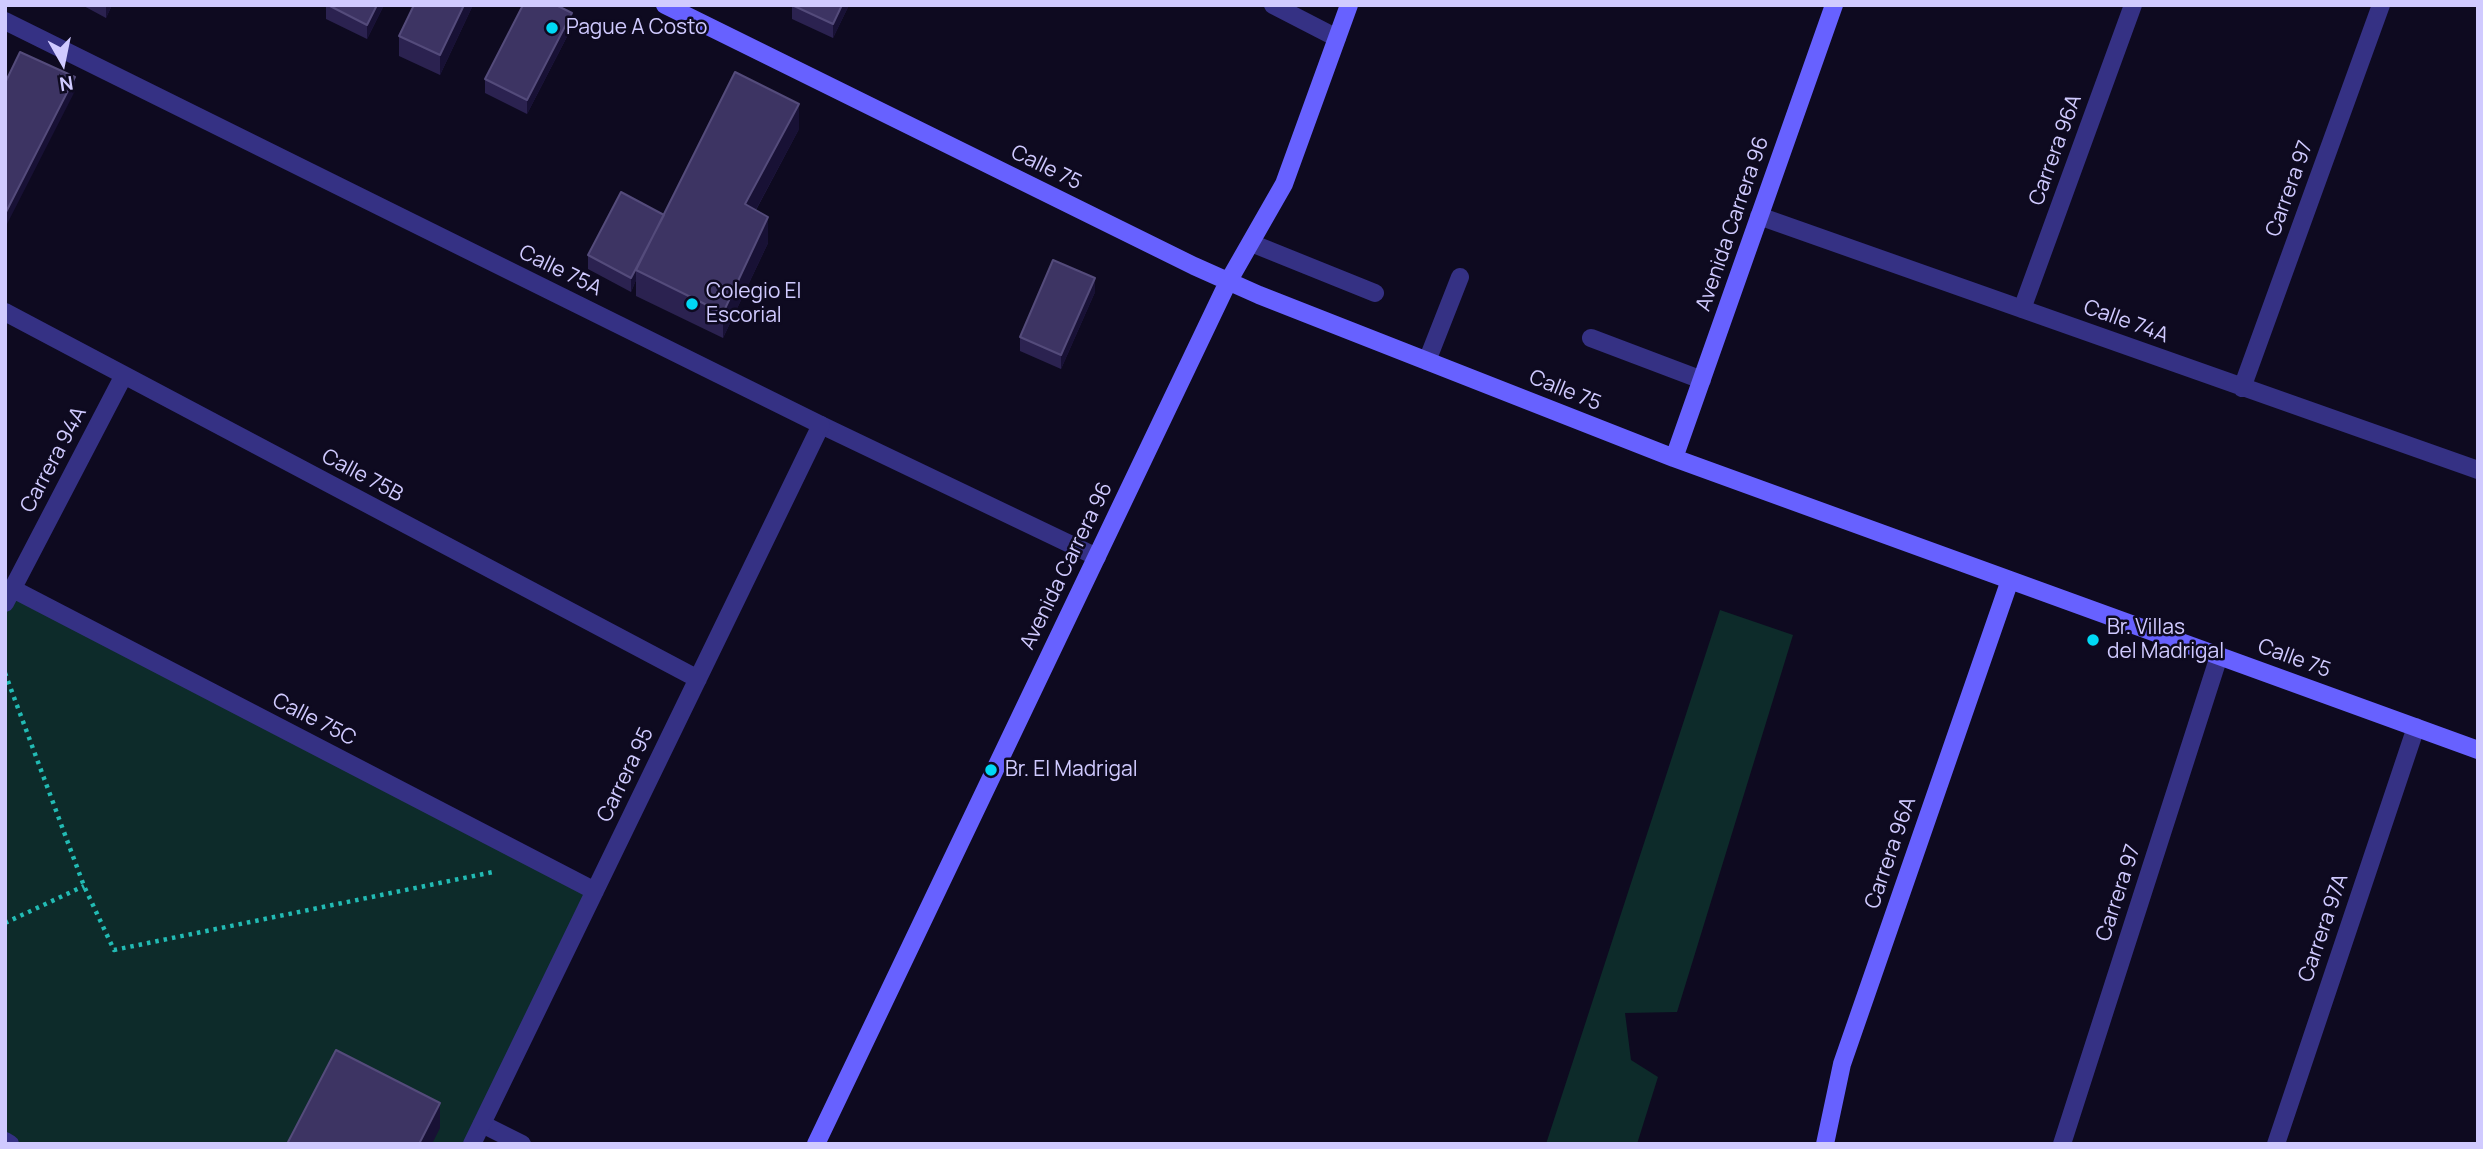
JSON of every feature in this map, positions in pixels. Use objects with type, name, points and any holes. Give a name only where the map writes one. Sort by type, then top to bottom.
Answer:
[{"type":"main road","name":"Calle 75","points":[[665,5],[1228,282],[1674,458],[2478,750]]},
{"type":"main road","name":"Avenida Carrera 96","points":[[816,1144],[1228,282],[1284,184],[1349,5]]},
{"type":"main road","name":"Avenida Carrera 96","points":[[1674,458],[1834,5]]},
{"type":"main road","name":"Carrera 96A","points":[[1825,1144],[1842,1064],[2010,580]]},
{"type":"street","points":[[1273,5],[1337,38]]},
{"type":"street","name":"Carrera 96A","points":[[2022,309],[2133,5]]},
{"type":"street","name":"Carrera 97","points":[[2242,388],[2381,5]]},
{"type":"street","name":"Calle 75A","points":[[5,21],[821,425],[1097,557]]},
{"type":"street","name":"Calle 74A","points":[[1759,216],[2478,470]]},
{"type":"street","points":[[1251,243],[1375,293]]},
{"type":"street","points":[[1427,361],[1460,277]]},
{"type":"street","name":"Calle 75B","points":[[5,312],[698,679]]},
{"type":"street","points":[[1591,338],[1702,380]]},
{"type":"street","name":"Carrera 94A","points":[[9,596],[124,375]]},
{"type":"street","name":"Carrera 95","points":[[472,1144],[821,425]]},
{"type":"street","name":"Calle 75C","points":[[9,596],[595,891]]},
{"type":"street","name":"Carrera 97","points":[[2062,1144],[2219,656]]},
{"type":"street","name":"Carrera 97A","points":[[2276,1144],[2416,727]]},
{"type":"street","points":[[482,1125],[522,1144]]},
{"type":"path","points":[[5,673],[85,886],[114,950],[539,862]]},
{"type":"path","points":[[5,923],[85,886]]},
{"type":"green space","points":[[13,589],[595,891],[472,1144],[10,1144],[5,1141],[5,603]]},
{"type":"green space","points":[[1720,610],[1793,635],[1677,1012],[1625,1013],[1631,1060],[1658,1077],[1637,1144],[1546,1144]]},
{"type":"building","points":[[328,5],[377,5],[367,25]]},
{"type":"building","points":[[414,5],[464,5],[440,55],[399,36]]},
{"type":"building","points":[[523,5],[556,5],[572,13],[527,100],[485,79]]},
{"type":"building","points":[[792,5],[842,5],[833,24]]},
{"type":"building","points":[[20,52],[75,77],[5,214],[5,83]]},
{"type":"building","name":"Colegio El Escorial","points":[[735,72],[799,104],[745,204],[768,217],[723,313],[636,270]]},
{"type":"building","points":[[621,192],[664,215],[631,278],[588,255]]},
{"type":"building","points":[[1053,260],[1095,278],[1061,355],[1020,337]]},
{"type":"building","points":[[336,1050],[440,1103],[419,1144],[287,1144]]},
{"type":"place","name":"Pague A Costo","points":[[552,28]]},
{"type":"place","name":"Colegio El Escorial","points":[[692,304]]},
{"type":"place","name":"Br. Villas del Madrigal","points":[[2093,640]]},
{"type":"place","name":"Br. El Madrigal","points":[[991,770]]}]
